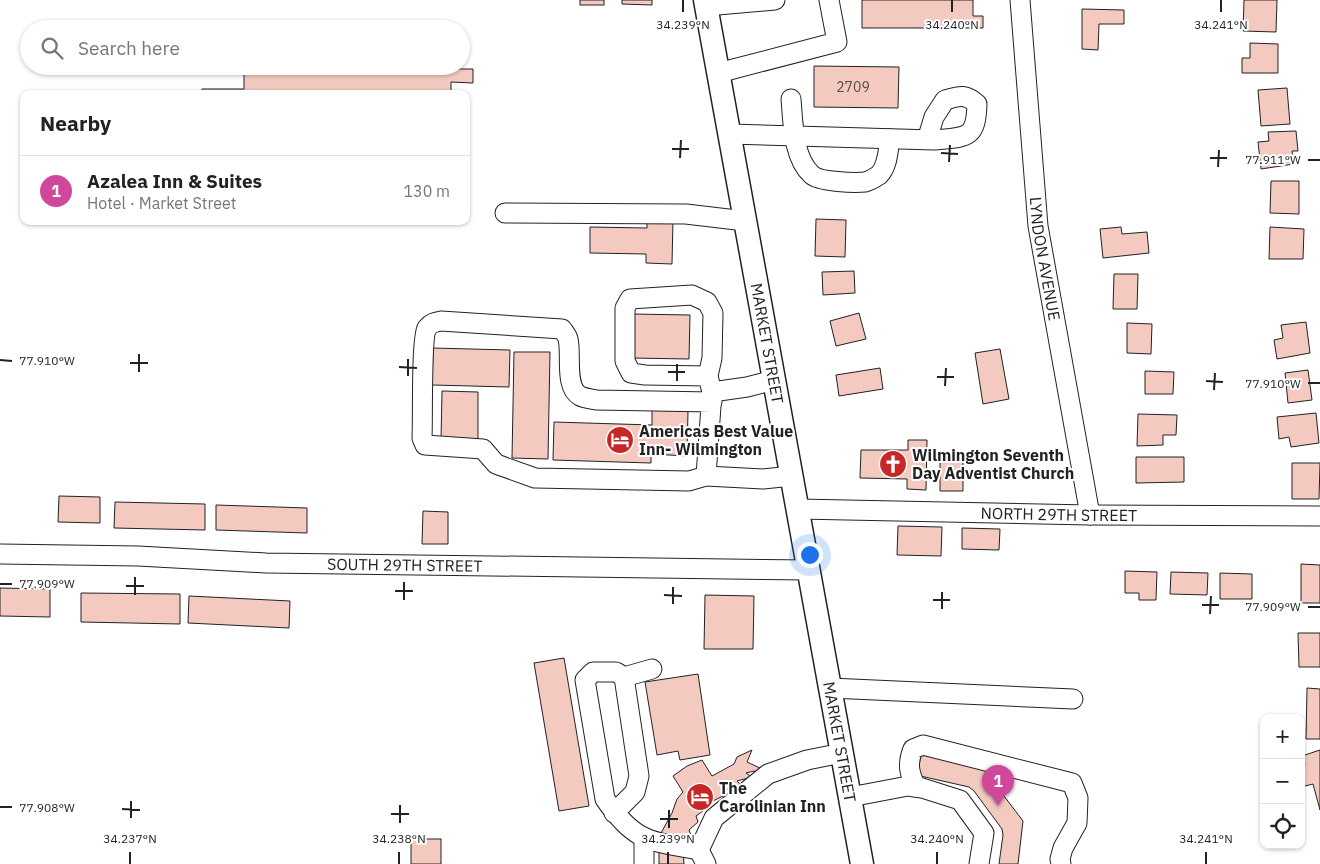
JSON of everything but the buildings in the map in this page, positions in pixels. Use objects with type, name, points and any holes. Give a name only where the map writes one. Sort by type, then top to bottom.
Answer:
[{"type":"main road","name":"MARKET STREET","points":[[705,3],[862,864]]},
{"type":"street","points":[[705,3],[775,0]]},
{"type":"street","points":[[718,72],[837,42],[829,0]]},
{"type":"street","name":"LYNDON AVENUE","points":[[1020,0],[1038,226],[1090,515]]},
{"type":"street","points":[[792,99],[794,136],[800,157],[813,176],[822,179],[866,182],[879,174],[885,165],[890,138]]},
{"type":"street","points":[[729,134],[927,140]]},
{"type":"street","points":[[505,213],[686,214],[745,221]]},
{"type":"street","points":[[706,476],[711,390],[713,313],[707,302],[692,295],[630,299],[625,308],[625,361],[631,373],[711,390]]},
{"type":"street","points":[[774,380],[711,390],[596,400],[580,396],[573,388],[568,337],[562,329],[441,321],[432,323],[426,330],[422,438],[425,445],[483,449],[496,464],[535,478],[689,481],[706,476],[763,479],[792,476]]},
{"type":"street","name":"NORTH 29TH STREET","points":[[798,509],[1090,515],[1320,516]]},
{"type":"street","name":"SOUTH 29TH STREET","points":[[0,554],[138,556],[266,563],[809,570]]},
{"type":"street","points":[[652,669],[624,677],[616,672],[593,672],[585,680],[605,799],[625,826],[644,838],[702,857],[714,818],[768,774],[807,760],[842,753]]},
{"type":"street","points":[[614,813],[635,792],[639,776],[624,677]]},
{"type":"street","points":[[830,688],[1073,699]]},
{"type":"street","points":[[916,787],[910,775],[908,761],[913,749],[922,745],[1072,783],[1078,798],[1077,823],[1063,848],[1060,859],[1061,864]]},
{"type":"street","points":[[850,797],[908,786],[960,800],[984,833],[979,864]]},
{"type":"street","points":[[644,838],[644,864]]},
{"type":"place","name":"Americas Best Value Inn- Wilmington","points":[[620,440]]},
{"type":"place","name":"Wilmington Seventh Day Adventist Church","points":[[893,464]]},
{"type":"place","name":"The Carolinian Inn","points":[[700,797]]},
{"type":"place","name":"Azalea Inn & Suites","points":[[998,806]]}]
